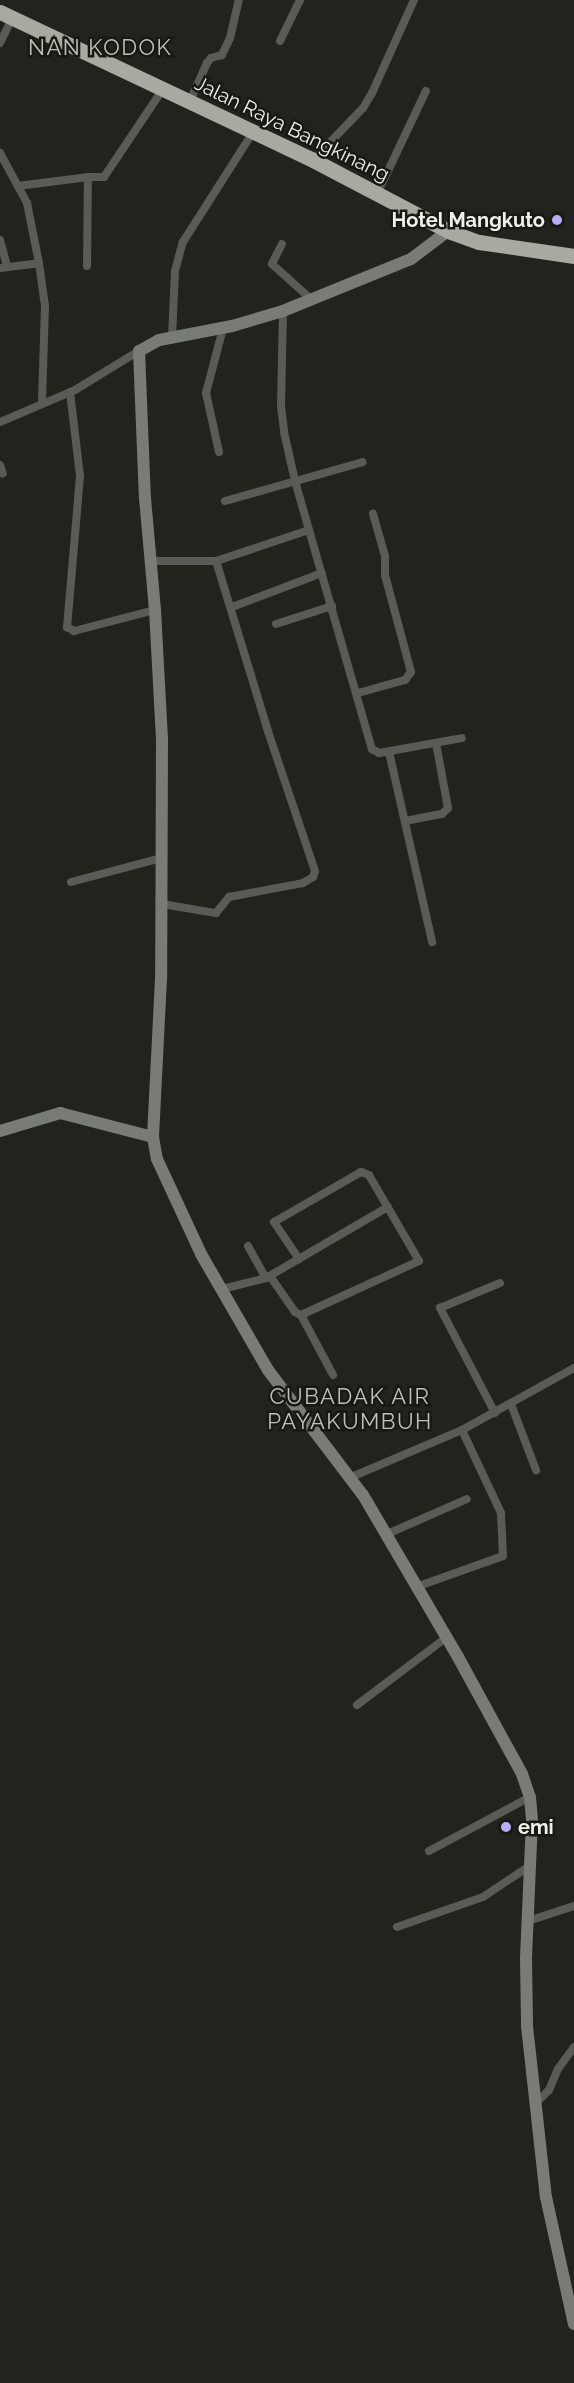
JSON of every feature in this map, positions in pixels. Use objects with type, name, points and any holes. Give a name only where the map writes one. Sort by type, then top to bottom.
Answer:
[{"type":"highway","name":"Jalan Raya Bangkinang","points":[[6,15],[313,160],[448,231],[479,242],[574,256]]},
{"type":"street","points":[[190,101],[207,63],[211,58],[222,55],[230,38],[239,0]]},
{"type":"street","points":[[280,41],[300,0]]},
{"type":"street","points":[[313,160],[367,100],[414,0]]},
{"type":"street","points":[[0,43],[6,15]]},
{"type":"street","points":[[18,186],[105,176],[163,88]]},
{"type":"street","points":[[377,194],[426,91]]},
{"type":"street","points":[[172,337],[175,271],[183,242],[253,132]]},
{"type":"street","points":[[0,153],[28,209],[39,263],[45,306],[42,404]]},
{"type":"street","points":[[87,266],[88,177]]},
{"type":"street","points":[[0,422],[70,392],[159,340],[223,328],[283,311],[411,259],[448,231]]},
{"type":"street","points":[[0,240],[4,268],[39,263]]},
{"type":"street","points":[[282,244],[272,264],[312,300]]},
{"type":"street","points":[[283,311],[282,418],[294,481],[358,693],[372,748],[379,753],[389,752],[462,738]]},
{"type":"street","points":[[219,452],[206,393],[223,328]]},
{"type":"street","points":[[139,351],[162,740],[162,904],[157,1094],[153,1137],[157,1159],[222,1289],[268,1370],[363,1495],[447,1637],[522,1774],[531,1797],[527,2026],[546,2197],[574,2324]]},
{"type":"street","points":[[70,392],[80,476],[67,627],[74,631],[155,610]]},
{"type":"street","points":[[225,501],[363,462]]},
{"type":"street","points":[[358,693],[405,680],[411,672],[385,575],[385,556],[373,514]]},
{"type":"street","points":[[150,561],[216,561],[309,530]]},
{"type":"street","points":[[162,904],[216,912],[229,897],[303,883],[313,877],[315,871],[268,731],[232,607],[216,561]]},
{"type":"street","points":[[232,607],[322,573]]},
{"type":"street","points":[[276,624],[332,606]]},
{"type":"street","points":[[405,821],[442,814],[448,808],[436,743]]},
{"type":"street","points":[[389,752],[432,942]]},
{"type":"street","points":[[71,882],[162,858]]},
{"type":"street","points":[[0,1131],[60,1113],[153,1137]]},
{"type":"street","points":[[299,1259],[274,1222],[362,1172],[369,1175],[419,1261],[301,1315]]},
{"type":"street","points":[[222,1289],[268,1277],[388,1207]]},
{"type":"street","points":[[248,1246],[268,1277],[295,1312],[301,1315],[333,1375]]},
{"type":"street","points":[[495,1413],[440,1308],[500,1283]]},
{"type":"street","points":[[349,1478],[462,1430],[574,1368]]},
{"type":"street","points":[[511,1404],[536,1470]]},
{"type":"street","points":[[416,1587],[503,1556],[501,1512],[462,1430]]},
{"type":"street","points":[[387,1534],[467,1499]]},
{"type":"street","points":[[357,1705],[447,1637]]},
{"type":"street","points":[[429,1851],[531,1797]]},
{"type":"street","points":[[398,1927],[483,1897],[531,1865]]},
{"type":"street","points":[[528,1921],[574,1906]]},
{"type":"street","points":[[535,2104],[549,2090],[558,2069],[574,2047]]},
{"type":"place","name":"Hotel Mangkuto","points":[[557,220]]},
{"type":"place","name":"emi","points":[[506,1827]]},
{"type":"district","name":"NAN KODOK","points":[[100,48]]},
{"type":"district","name":"CUBADAK AIR PAYAKUMBUH","points":[[350,1408]]}]
